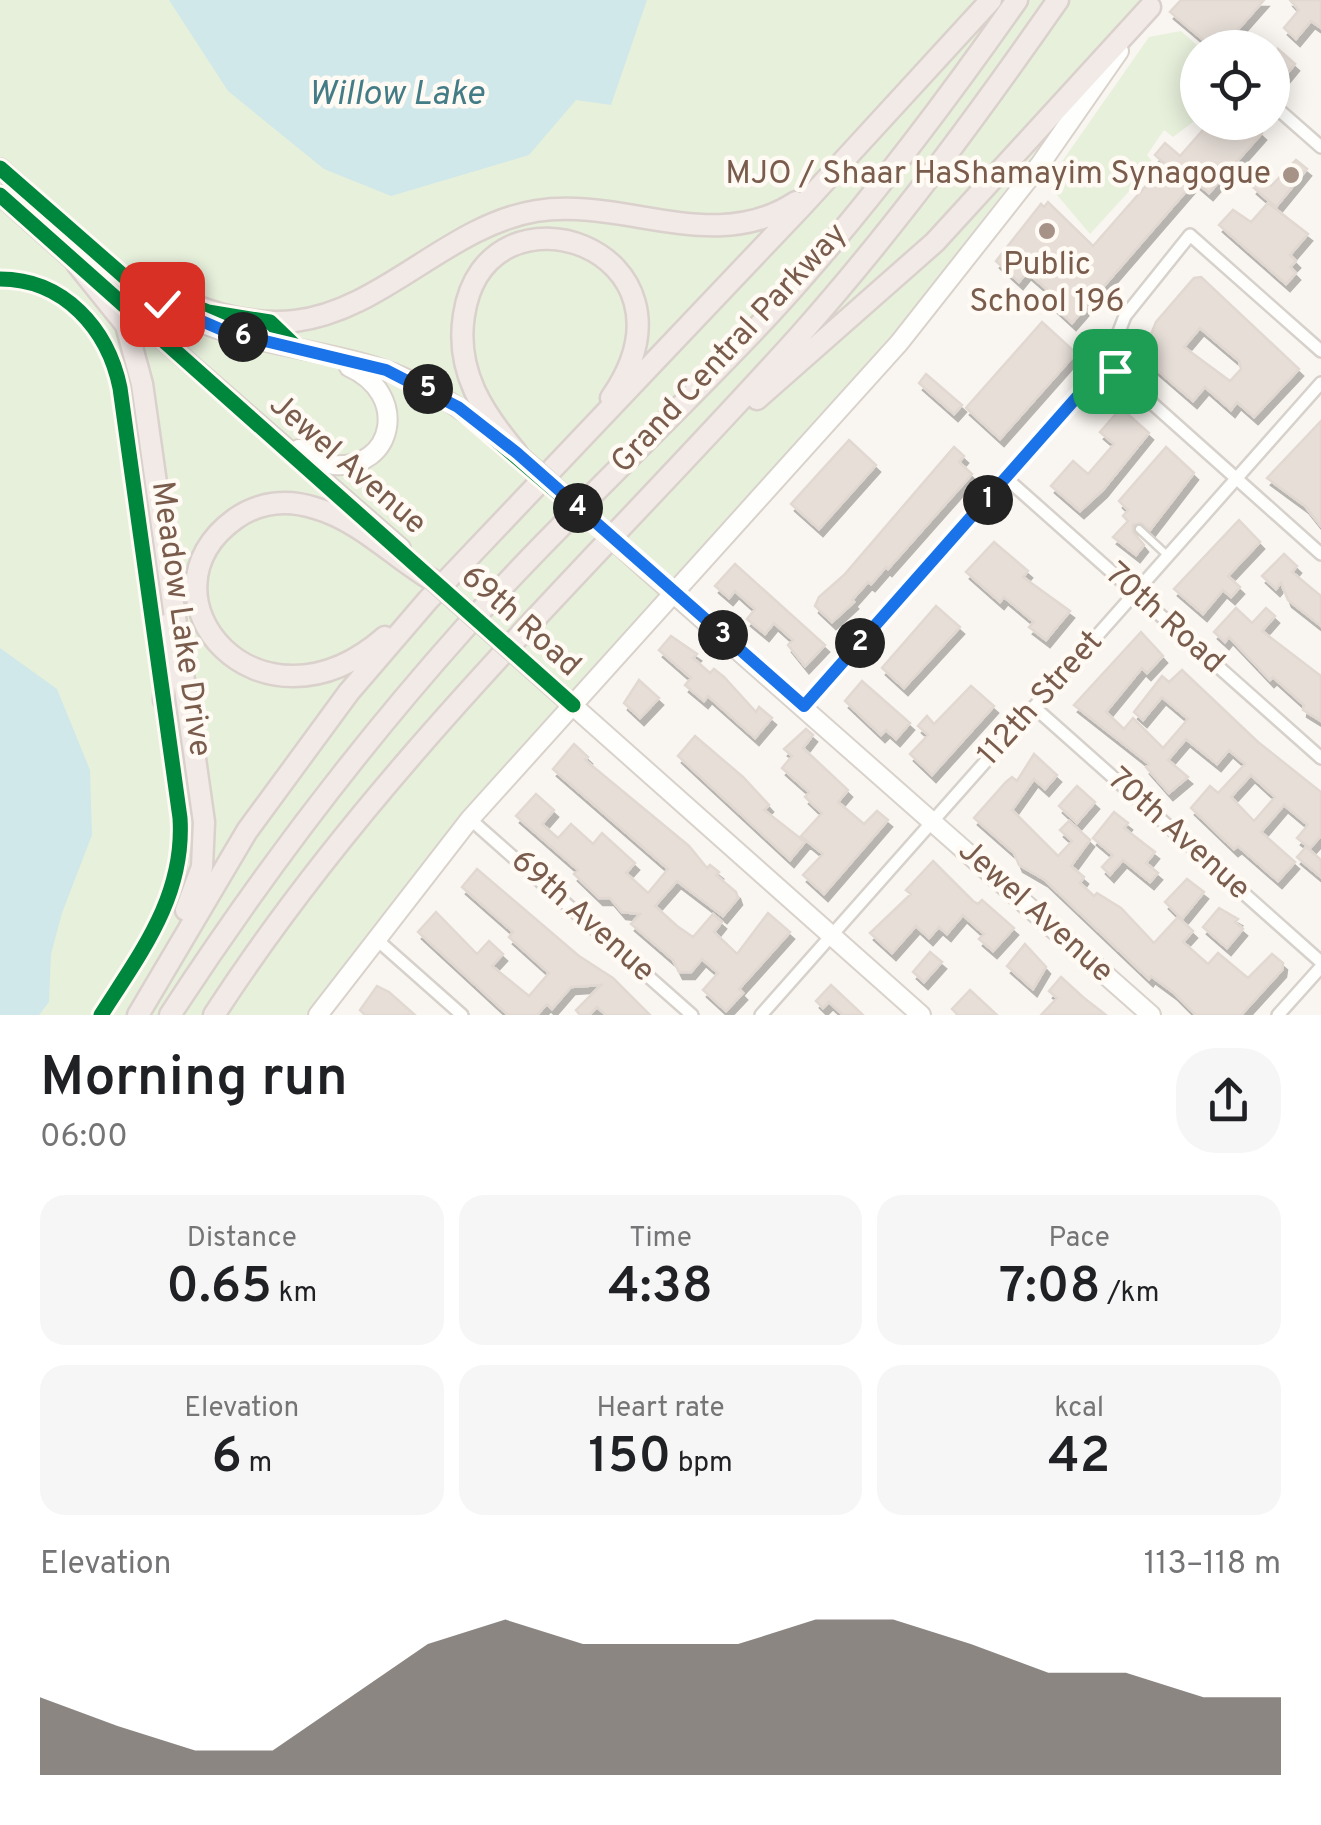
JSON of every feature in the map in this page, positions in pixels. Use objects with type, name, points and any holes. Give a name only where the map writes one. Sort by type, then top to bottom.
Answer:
[{"type":"highway","points":[[430,590],[340,518],[315,508],[280,502],[255,508],[227,526],[210,547],[199,583],[201,611],[218,646],[245,668],[278,678],[316,674],[351,661],[430,590],[579,440],[991,0]]},
{"type":"highway","name":"Grand Central Parkway","points":[[170,1015],[284,852],[400,704],[524,563],[802,278],[920,134],[1017,0]]},
{"type":"highway","name":"Grand Central Parkway","points":[[214,1015],[285,913],[363,816],[517,639],[860,264],[948,154],[1058,0]]},
{"type":"highway","points":[[654,490],[935,242],[1152,3]]},
{"type":"highway","points":[[127,279],[230,318],[294,321],[345,306],[469,234],[519,214],[581,209],[698,226],[730,226],[772,216],[822,184]]},
{"type":"highway","points":[[517,453],[472,389],[462,326],[479,274],[502,252],[532,240],[564,239],[596,250],[624,276],[637,306],[637,338],[629,365],[579,440]]},
{"type":"highway","points":[[78,264],[97,294],[122,319],[135,349],[170,577],[204,852],[198,880],[138,1015]]},
{"type":"highway","points":[[164,700],[170,577]]},
{"type":"highway","points":[[150,992],[280,784],[430,590]]},
{"type":"street","points":[[318,1015],[470,819],[899,343],[1041,163],[1152,3]]},
{"type":"street","points":[[1290,120],[1321,147]]},
{"type":"street","name":"Jewel Avenue","points":[[0,168],[127,279],[200,323],[410,380],[458,407],[517,453],[1151,1015]]},
{"type":"street","name":"Jewel Avenue","points":[[0,194],[272,435],[430,590]]},
{"type":"street","points":[[804,706],[1107,363],[1125,316],[1190,235],[1321,351]]},
{"type":"street","name":"Meadow Lake Drive","points":[[0,279],[33,284],[73,304],[94,326],[111,354],[120,388],[164,700],[180,818],[180,865],[166,906],[101,1015]]},
{"type":"street","points":[[272,435],[336,465],[361,460],[383,438],[388,414],[381,388],[358,372],[312,351]]},
{"type":"street","points":[[1107,363],[1321,554]]},
{"type":"street","name":"112th Street","points":[[761,1015],[1321,383]]},
{"type":"street","name":"70th Road","points":[[1006,479],[1321,758]]},
{"type":"street","name":"69th Road","points":[[430,590],[534,671],[921,1015]]},
{"type":"street","name":"70th Avenue","points":[[1034,707],[1321,964]]},
{"type":"street","name":"69th Avenue","points":[[470,819],[692,1015]]},
{"type":"street","points":[[375,938],[462,1015]]},
{"type":"street","points":[[1278,1015],[1321,964]]},
{"type":"lane","points":[[1139,530],[1168,556]]},
{"type":"green space","points":[[0,0],[1152,0],[893,336],[553,712],[318,1015],[0,1015]]},
{"type":"green space","points":[[1180,31],[1180,132],[1173,137],[1164,130],[1147,155],[1154,164],[1090,234],[1047,183],[1149,37]]},
{"type":"water","name":"Willow Lake","points":[[169,0],[647,0],[611,105],[576,100],[529,155],[391,196],[324,169],[228,91]]},
{"type":"water","points":[[0,648],[57,689],[90,770],[92,835],[62,913],[51,954],[49,1002],[39,1015],[0,1015]]},
{"type":"building","points":[[1181,0],[1264,0],[1237,30],[1192,30],[1170,12]]},
{"type":"building","points":[[1290,0],[1321,0],[1321,28],[1311,21],[1296,39],[1284,28],[1299,10]]},
{"type":"building","name":"Public School 196","points":[[1194,140],[1256,140],[1209,193],[1195,181],[1072,323],[1045,298],[1050,292],[1027,272],[1019,282],[996,261],[1041,204],[1044,207],[1048,202],[1093,246],[1165,164],[1155,155],[1165,143],[1180,156]]},
{"type":"building","points":[[1296,160],[1307,169],[1276,207],[1253,187],[1261,177],[1271,186]]},
{"type":"building","points":[[1268,203],[1308,234],[1290,255],[1296,261],[1290,267],[1296,273],[1286,284],[1219,225],[1233,210],[1251,222]]},
{"type":"building","points":[[1201,277],[1299,369],[1254,417],[1237,402],[1231,410],[1205,387],[1193,401],[1142,357],[1156,322],[1194,278]],"holes":[[[1200,328],[1239,361],[1241,369],[1230,381],[1184,347]]]},
{"type":"building","points":[[1042,322],[1076,353],[1000,439],[966,408]]},
{"type":"building","points":[[926,374],[962,405],[954,414],[919,383]]},
{"type":"building","points":[[1121,408],[1149,433],[1103,490],[1080,511],[1051,486],[1073,461],[1088,474],[1114,444],[1100,432]]},
{"type":"building","points":[[1321,421],[1321,526],[1305,506],[1267,478]]},
{"type":"building","points":[[849,440],[876,465],[819,529],[791,504]]},
{"type":"building","points":[[954,447],[964,456],[959,462],[972,474],[888,569],[871,584],[868,582],[832,622],[815,606],[819,597],[844,575]]},
{"type":"building","points":[[1166,447],[1194,473],[1150,530],[1141,523],[1133,525],[1133,532],[1144,545],[1136,555],[1113,537],[1128,521],[1123,516],[1128,510],[1119,501]]},
{"type":"building","points":[[1239,520],[1260,542],[1228,576],[1240,587],[1231,597],[1223,590],[1203,614],[1174,589]]},
{"type":"building","points":[[994,542],[1028,571],[1023,577],[1070,611],[1046,640],[1029,627],[1034,622],[1004,597],[1000,602],[966,572]]},
{"type":"building","points":[[1284,554],[1297,566],[1292,572],[1321,596],[1321,626],[1288,600],[1281,583],[1276,589],[1262,576]]},
{"type":"building","points":[[735,564],[825,645],[805,666],[788,645],[793,640],[774,623],[765,634],[747,619],[755,609],[735,591],[729,598],[715,586]]},
{"type":"building","points":[[936,606],[960,627],[904,688],[882,668]]},
{"type":"building","points":[[1236,608],[1252,623],[1266,608],[1275,616],[1262,631],[1321,676],[1321,721],[1303,710],[1304,705],[1273,677],[1270,680],[1229,637],[1225,642],[1214,632]]},
{"type":"building","points":[[1141,632],[1163,656],[1147,673],[1142,668],[1106,712],[1124,729],[1133,718],[1163,748],[1188,719],[1162,697],[1143,720],[1134,712],[1162,676],[1169,682],[1182,670],[1258,742],[1321,792],[1321,836],[1310,848],[1297,838],[1308,825],[1284,805],[1261,832],[1295,862],[1278,881],[1238,846],[1234,849],[1191,808],[1210,786],[1218,793],[1245,764],[1229,750],[1217,764],[1186,739],[1168,760],[1188,777],[1169,793],[1146,767],[1149,764],[1074,705]],"holes":[[[1251,775],[1275,797],[1254,821],[1231,797]]]},
{"type":"building","points":[[671,636],[697,654],[693,658],[710,673],[714,669],[724,677],[756,712],[759,707],[772,718],[755,738],[708,696],[704,701],[685,685],[691,678],[659,650]]},
{"type":"building","points":[[639,680],[659,698],[640,718],[624,703]]},
{"type":"building","points":[[862,681],[910,723],[896,739],[886,730],[881,735],[845,701]]},
{"type":"building","points":[[971,686],[994,706],[932,775],[910,754],[928,735],[918,726],[927,716],[934,724]]},
{"type":"building","points":[[806,729],[813,735],[803,748],[848,790],[838,802],[864,824],[877,811],[888,820],[824,894],[803,875],[823,854],[801,836],[822,813],[805,797],[809,792],[782,768],[792,756],[784,749]]},
{"type":"building","points":[[695,736],[743,777],[769,805],[764,810],[805,842],[790,860],[678,756]]},
{"type":"building","points":[[574,744],[588,757],[585,760],[689,846],[707,868],[710,865],[719,872],[716,875],[736,892],[738,898],[723,916],[677,881],[655,906],[677,926],[693,937],[713,914],[722,922],[714,932],[737,954],[768,913],[790,932],[739,989],[743,993],[726,1011],[703,990],[718,973],[702,959],[691,972],[679,972],[673,960],[631,924],[640,914],[622,912],[610,898],[599,898],[574,874],[578,870],[516,816],[536,794],[554,810],[542,824],[558,838],[571,824],[593,844],[602,833],[635,863],[626,873],[648,893],[668,869],[553,769]]},
{"type":"building","points":[[1034,754],[1057,775],[1045,789],[1034,779],[1012,810],[1058,856],[1072,841],[1060,830],[1069,821],[1090,840],[1071,866],[1084,877],[1080,883],[1094,896],[1097,893],[1121,908],[1154,943],[1178,917],[1193,931],[1183,942],[1208,964],[1218,953],[1248,978],[1272,954],[1283,963],[1282,970],[1241,1015],[1196,1015],[1174,993],[1151,976],[1149,979],[1045,880],[1019,865],[1014,853],[974,818],[1006,782],[1012,777],[1017,781]]},
{"type":"building","points":[[1077,786],[1095,802],[1077,823],[1059,806]]},
{"type":"building","points":[[1114,812],[1128,823],[1124,828],[1155,852],[1146,863],[1158,873],[1150,882],[1123,860],[1110,875],[1102,867],[1113,855],[1093,838]]},
{"type":"building","points":[[1306,847],[1321,860],[1321,877],[1297,857]]},
{"type":"building","points":[[933,861],[973,901],[978,904],[982,900],[1014,928],[993,951],[979,939],[984,934],[963,915],[947,934],[939,927],[929,938],[916,926],[892,953],[870,933],[911,894],[906,890]]},
{"type":"building","points":[[477,869],[579,956],[613,978],[650,1015],[606,1015],[597,1007],[589,1015],[580,1015],[576,1010],[601,985],[571,987],[552,1009],[547,1004],[537,1015],[508,1015],[418,932],[436,912],[477,954],[489,941],[503,954],[492,966],[529,996],[549,973],[509,937],[513,932],[462,887]]},
{"type":"building","points":[[1187,879],[1204,892],[1182,919],[1165,902]]},
{"type":"building","points":[[1219,908],[1238,919],[1235,922],[1243,929],[1227,948],[1203,927]]},
{"type":"building","points":[[1025,944],[1046,967],[1033,989],[1007,966]]},
{"type":"building","points":[[930,952],[942,962],[924,982],[913,972]]},
{"type":"building","points":[[1061,977],[1106,1015],[1041,1015],[1057,998],[1049,991]]},
{"type":"building","points":[[831,985],[863,1015],[843,1015],[829,1002],[823,1008],[816,1001]]},
{"type":"building","points":[[377,986],[415,1015],[365,1015],[360,1010]]},
{"type":"building","points":[[970,990],[997,1015],[958,1015],[952,1009]]},
{"type":"cycle path","points":[[0,168],[127,279],[208,312],[270,322],[297,348],[386,370],[458,407],[674,592]]},
{"type":"cycle path","points":[[0,195],[573,705]]},
{"type":"cycle path","points":[[0,279],[23,281],[63,298],[94,328],[114,366],[180,818],[180,846],[168,898],[145,946],[101,1015]]},
{"type":"place","name":"MJO / Shaar HaShamayim Synagogue","points":[[1291,175]]},
{"type":"place","name":"Public School 196","points":[[1047,231]]},
{"type":"route","points":[[162,304],[227,332],[386,370],[458,407],[517,453],[804,706],[1107,363],[1115,371]]}]
